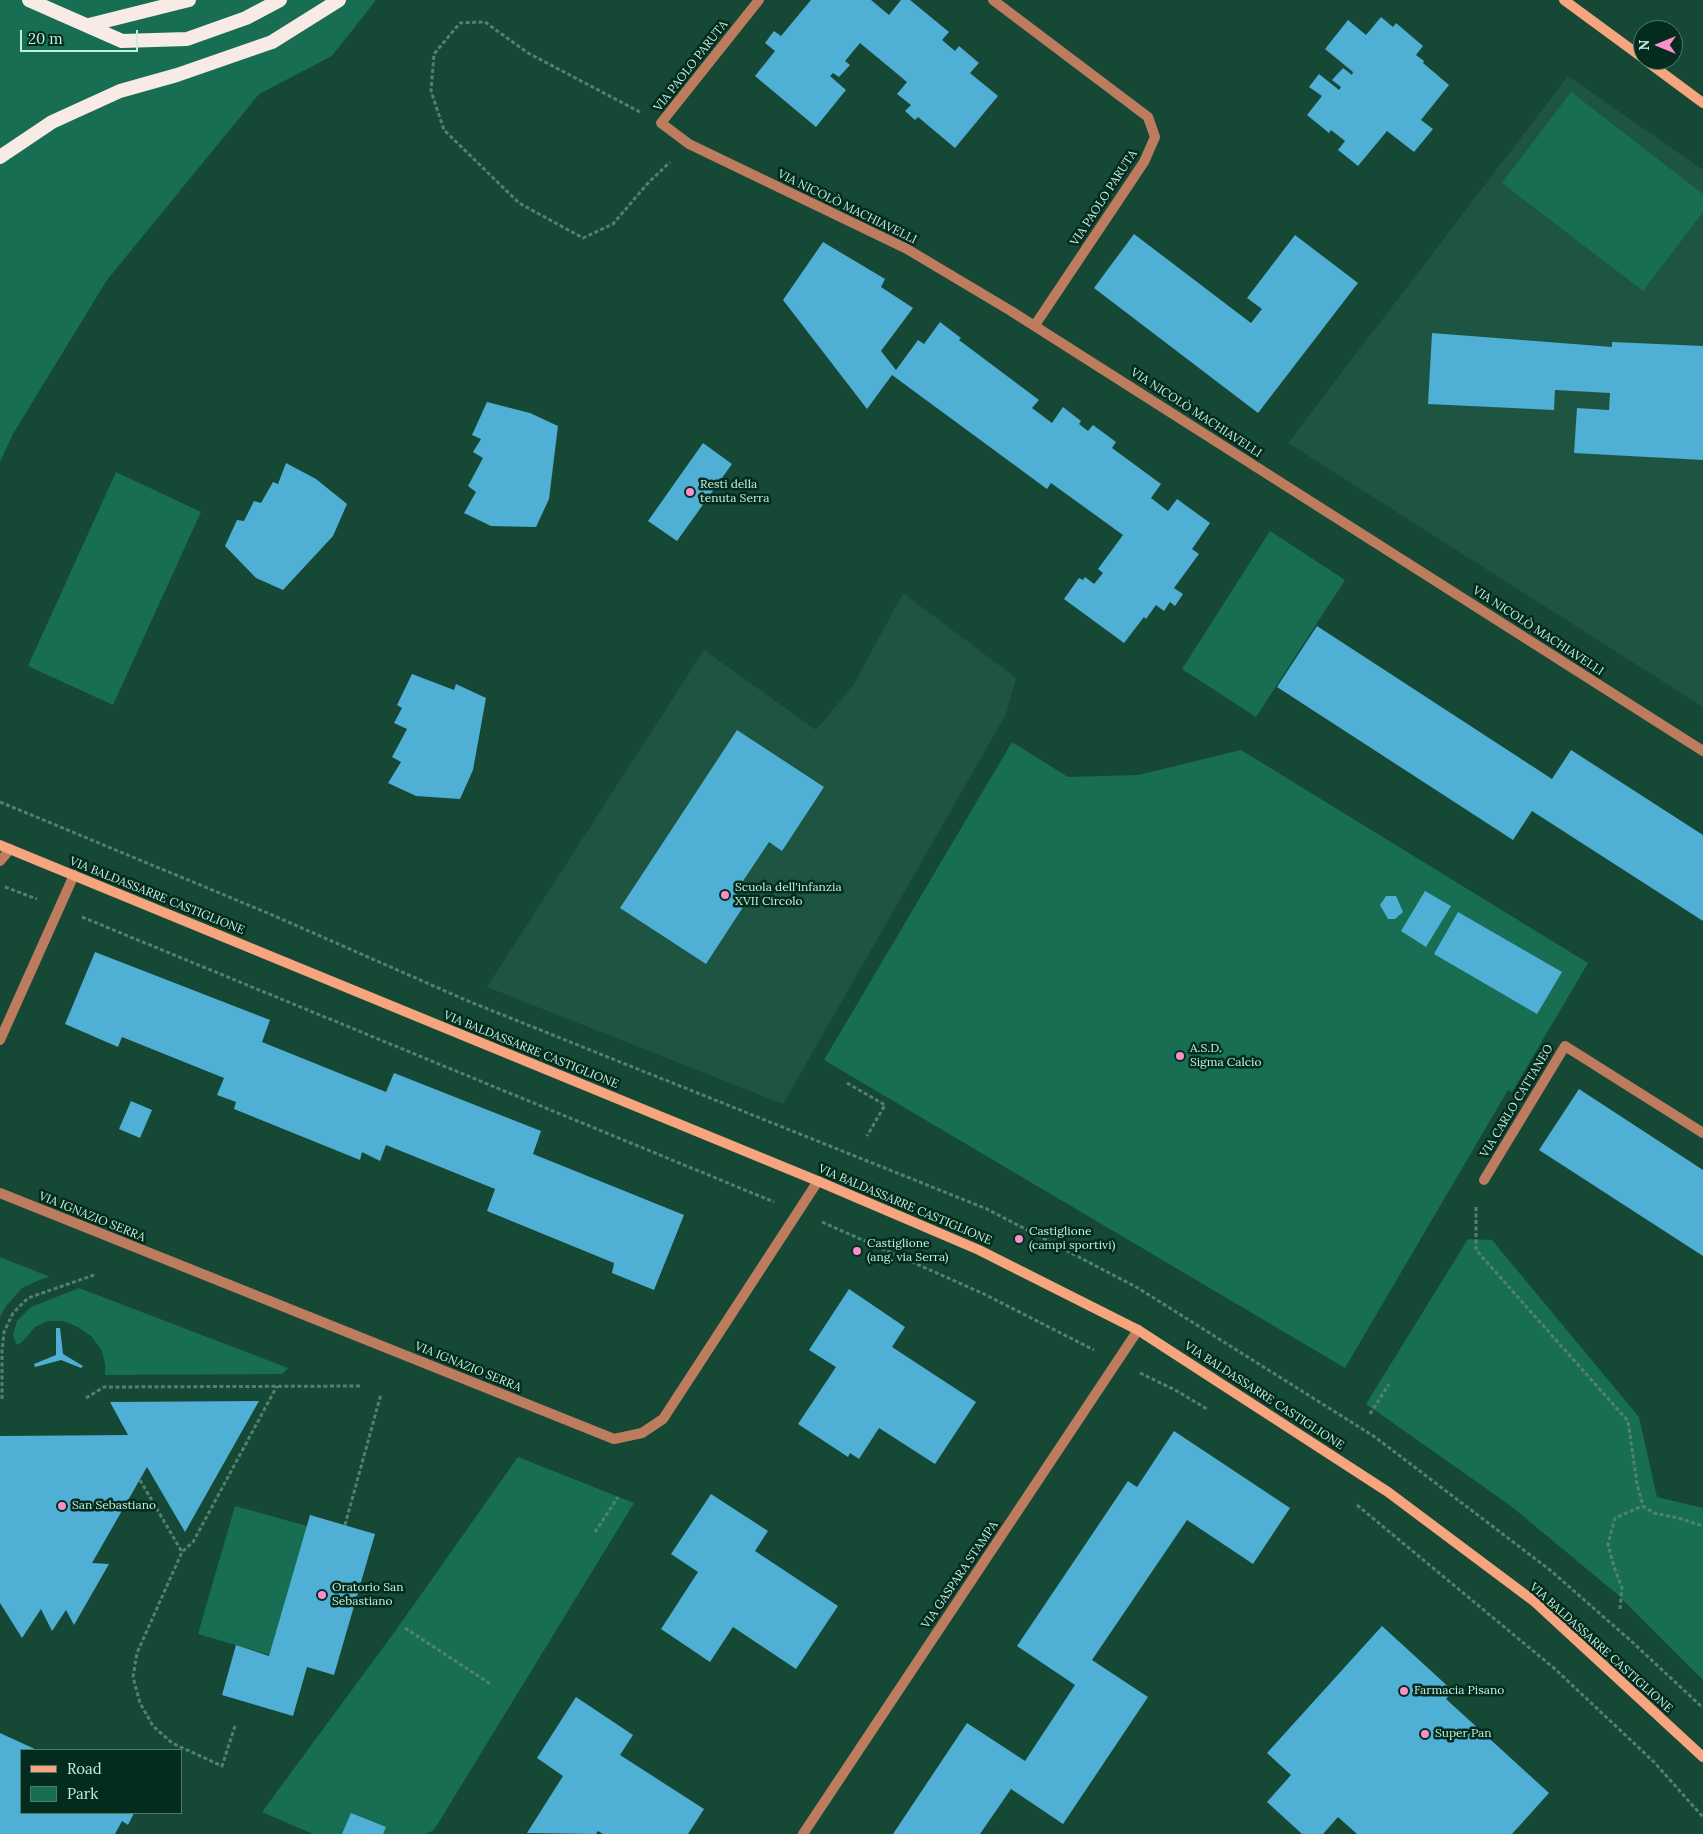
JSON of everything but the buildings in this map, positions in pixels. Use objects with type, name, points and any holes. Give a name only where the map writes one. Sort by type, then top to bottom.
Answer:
[{"type":"highway","points":[[29,0],[122,41],[187,39],[246,18],[280,0]]},
{"type":"highway","points":[[88,25],[189,0]]},
{"type":"highway","points":[[0,157],[52,122],[120,91],[177,75],[272,42],[339,0]]},
{"type":"main road","points":[[1564,0],[1633,51]]},
{"type":"main road","points":[[1659,70],[1703,103]]},
{"type":"main road","name":"VIA BALDASSARRE CASTIGLIONE","points":[[5,847],[818,1181],[979,1250],[1138,1330],[1388,1492],[1535,1602],[1703,1758]]},
{"type":"street","name":"VIA PAOLO PARUTA","points":[[662,123],[759,0]]},
{"type":"street","name":"VIA PAOLO PARUTA","points":[[993,0],[1148,118],[1155,137],[1144,162],[1034,325]]},
{"type":"street","name":"VIA NICOLÒ MACHIAVELLI","points":[[662,123],[689,144],[907,249],[1034,325],[1703,751]]},
{"type":"street","points":[[0,861],[5,847]]},
{"type":"street","points":[[0,1040],[74,875]]},
{"type":"street","name":"VIA CARLO CATTANEO","points":[[1484,1180],[1565,1046],[1703,1133]]},
{"type":"street","name":"VIA IGNAZIO SERRA","points":[[0,1193],[614,1439],[642,1433],[663,1419],[818,1181]]},
{"type":"street","name":"VIA GASPARA STAMPA","points":[[803,1834],[1138,1330]]},
{"type":"path","points":[[662,123],[528,53],[485,22],[460,23],[434,54],[431,91],[444,130],[519,203],[583,238],[614,224],[648,183],[689,144]]},
{"type":"path","points":[[0,884],[798,1212],[984,1294],[1177,1391],[1210,1410]]},
{"type":"path","points":[[847,1083],[885,1104],[866,1136]]},
{"type":"path","points":[[1476,1207],[1476,1250],[1628,1422],[1642,1506]]},
{"type":"path","points":[[2,1399],[4,1332],[13,1313],[28,1298],[94,1275]]},
{"type":"path","points":[[1370,1414],[1389,1384]]},
{"type":"path","points":[[235,1726],[222,1766],[172,1743],[153,1726],[140,1702],[133,1677],[137,1652],[182,1552],[193,1542],[277,1386]]},
{"type":"path","points":[[86,1398],[104,1387],[360,1386]]},
{"type":"path","points":[[345,1525],[380,1394]]},
{"type":"path","points":[[140,1480],[182,1552]]},
{"type":"path","points":[[595,1532],[618,1497]]},
{"type":"path","points":[[1356,1504],[1555,1669],[1654,1762],[1703,1817]]},
{"type":"path","points":[[1642,1506],[1654,1513],[1703,1526]]},
{"type":"path","points":[[1620,1609],[1622,1588],[1608,1544],[1615,1518],[1642,1506]]},
{"type":"path","points":[[404,1628],[492,1685]]},
{"type":"shaded area","points":[[1568,76],[1703,170],[1703,707],[1288,443]]},
{"type":"shaded area","name":"Scuola dell'infanzia XVII Circolo","points":[[903,593],[1016,678],[1006,714],[783,1104],[487,987],[704,650],[816,730],[854,684]]},
{"type":"green space","points":[[0,0],[376,0],[332,56],[259,94],[107,280],[13,434],[0,462]]},
{"type":"green space","points":[[1571,92],[1703,194],[1703,212],[1643,291],[1502,183]]},
{"type":"green space","points":[[116,472],[201,512],[113,705],[28,666]]},
{"type":"green space","points":[[1270,531],[1345,580],[1256,717],[1182,669]]},
{"type":"green space","name":"A.S.D. Sigma Calcio","points":[[1012,742],[1068,777],[1138,775],[1241,750],[1588,963],[1512,1092],[1508,1090],[1345,1368],[824,1060]]},
{"type":"green space","points":[[1468,1239],[1492,1240],[1639,1417],[1657,1497],[1703,1508],[1703,1680],[1618,1595],[1511,1506],[1366,1404]]},
{"type":"green space","points":[[0,1257],[50,1277],[22,1288],[6,1306],[0,1317]]},
{"type":"green space","points":[[79,1288],[288,1368],[282,1374],[105,1375],[102,1351],[92,1337],[78,1327],[63,1321],[48,1321],[35,1327],[17,1345],[13,1336],[17,1321],[31,1307]]},
{"type":"green space","points":[[518,1457],[634,1503],[434,1830],[426,1834],[313,1834],[262,1812],[396,1630]]},
{"type":"green space","points":[[235,1506],[307,1526],[270,1655],[198,1634]]},
{"type":"place","name":"Resti della tenuta Serra","points":[[690,492]]},
{"type":"place","name":"Scuola dell'infanzia XVII Circolo","points":[[725,895]]},
{"type":"place","name":"A.S.D. Sigma Calcio","points":[[1180,1056]]},
{"type":"place","name":"Castiglione (campi sportivi)","points":[[1019,1239]]},
{"type":"place","name":"Castiglione (ang. via Serra)","points":[[857,1251]]},
{"type":"place","name":"San Sebastiano","points":[[62,1506]]},
{"type":"place","name":"Oratorio San Sebastiano","points":[[322,1595]]},
{"type":"place","name":"Farmacia Pisano","points":[[1404,1691]]},
{"type":"place","name":"Super Pan","points":[[1425,1734]]}]
